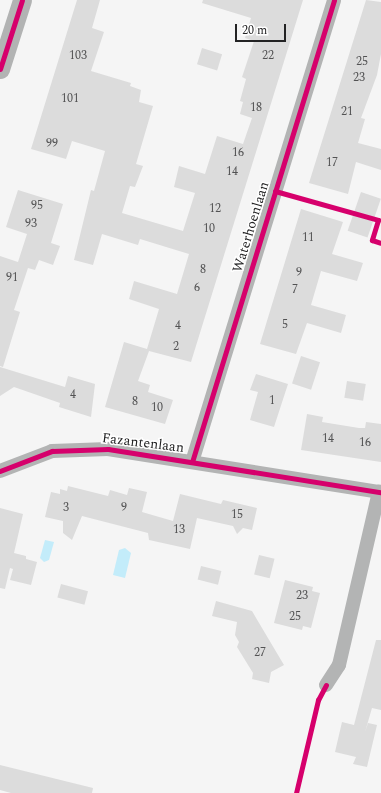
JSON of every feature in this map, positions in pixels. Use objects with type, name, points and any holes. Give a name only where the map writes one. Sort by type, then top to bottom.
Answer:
[{"type":"main road","points":[[0,68],[22,0]]},
{"type":"street","name":"Waterhoenlaan","points":[[192,462],[334,0]]},
{"type":"street","name":"Fazantenlaan","points":[[0,471],[52,451],[74,449],[108,449],[380,492],[339,665],[326,685]]},
{"type":"water","points":[[45,540],[54,542],[49,560],[44,562],[40,558]]},
{"type":"water","points":[[125,548],[131,553],[125,578],[113,575],[119,550]]},
{"type":"building","points":[[77,0],[100,0],[92,28],[104,32],[91,71],[131,83],[130,86],[141,90],[139,102],[153,106],[136,164],[143,166],[135,187],[130,186],[122,213],[183,231],[195,193],[174,187],[179,166],[205,174],[217,136],[243,144],[252,118],[240,114],[243,102],[240,101],[246,79],[242,77],[254,41],[245,38],[251,18],[202,3],[203,0],[303,0],[191,362],[149,351],[138,381],[150,385],[148,392],[173,400],[165,424],[105,407],[124,342],[147,349],[159,309],[129,299],[134,281],[177,294],[189,254],[140,239],[138,245],[102,234],[93,265],[74,260],[91,190],[94,191],[105,151],[72,141],[66,159],[31,149]]},
{"type":"building","points":[[366,0],[381,2],[381,54],[377,75],[361,118],[365,119],[358,143],[381,149],[381,170],[356,162],[348,194],[309,183]]},
{"type":"building","points":[[202,48],[222,54],[217,70],[197,64]]},
{"type":"building","points":[[18,190],[63,204],[51,243],[60,246],[53,265],[39,260],[35,270],[28,268],[14,310],[20,312],[3,367],[0,366],[0,256],[18,262],[27,234],[6,227]]},
{"type":"building","points":[[361,192],[381,199],[368,238],[348,231]]},
{"type":"building","points":[[301,209],[343,222],[332,254],[363,263],[357,281],[321,271],[311,305],[346,315],[341,333],[307,323],[296,354],[260,344]]},
{"type":"building","points":[[301,356],[320,362],[311,390],[292,384]]},
{"type":"building","points":[[0,367],[65,387],[68,376],[95,384],[91,417],[59,407],[60,403],[14,387],[0,396]]},
{"type":"building","points":[[256,374],[288,384],[274,427],[250,420],[258,392],[250,390]]},
{"type":"building","points":[[347,381],[366,384],[363,401],[344,398]]},
{"type":"building","points":[[307,414],[323,417],[322,422],[359,428],[365,428],[366,422],[381,424],[381,462],[301,450]]},
{"type":"building","points":[[68,486],[108,496],[110,490],[127,495],[129,488],[147,492],[142,512],[173,521],[180,494],[221,504],[223,500],[257,508],[252,530],[243,528],[237,534],[233,526],[197,518],[190,549],[149,540],[148,533],[82,516],[72,540],[63,533],[63,521],[45,517],[51,492],[60,494],[60,489],[67,491]]},
{"type":"building","points":[[0,508],[23,514],[14,553],[26,556],[26,559],[37,562],[31,585],[10,580],[13,569],[10,568],[5,589],[0,588]]},
{"type":"building","points":[[259,555],[275,559],[270,578],[254,574]]},
{"type":"building","points":[[201,566],[221,571],[218,585],[198,580]]},
{"type":"building","points":[[285,580],[313,587],[312,591],[320,593],[311,628],[303,626],[302,630],[274,623]]},
{"type":"building","points":[[61,584],[88,591],[84,605],[57,598]]},
{"type":"building","points":[[216,601],[252,611],[284,665],[271,672],[269,683],[252,679],[253,673],[237,647],[239,642],[235,635],[237,622],[212,616]]},
{"type":"building","points":[[376,640],[381,640],[381,710],[372,708],[365,732],[368,723],[377,725],[367,767],[353,764],[356,757],[335,752],[342,722],[354,725]]},
{"type":"building","points":[[0,765],[93,788],[92,793],[11,793],[0,790]]},
{"type":"cycle path","points":[[0,69],[22,0]]},
{"type":"cycle path","points":[[192,462],[334,0]]},
{"type":"cycle path","points":[[275,191],[378,220],[372,240],[381,243]]},
{"type":"cycle path","points":[[0,471],[52,451],[108,449],[381,492]]},
{"type":"cycle path","points":[[296,793],[318,700],[326,685]]}]
